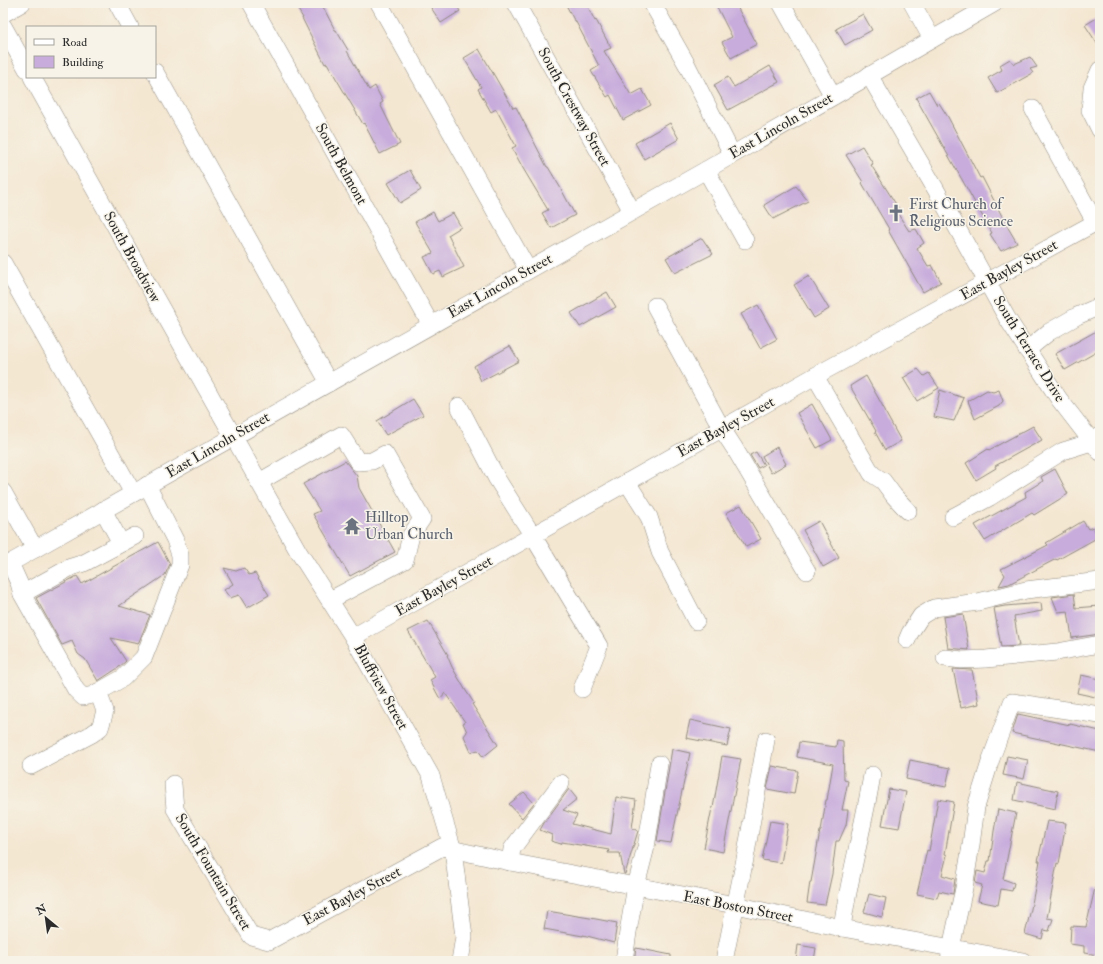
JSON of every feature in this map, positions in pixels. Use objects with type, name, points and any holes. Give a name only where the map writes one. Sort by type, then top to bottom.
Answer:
[{"type":"street","points":[[3,14],[22,3]]},
{"type":"street","points":[[117,3],[129,26]]},
{"type":"street","name":"South Belmont","points":[[251,3],[431,325]]},
{"type":"street","points":[[379,3],[528,270]]},
{"type":"street","name":"South Crestway Street","points":[[516,3],[632,211]]},
{"type":"street","points":[[652,3],[686,63],[732,154]]},
{"type":"street","points":[[781,3],[833,96]]},
{"type":"street","points":[[912,3],[932,39]]},
{"type":"street","name":"East Lincoln Street","points":[[6,565],[706,170],[995,3]]},
{"type":"street","points":[[3,26],[26,67]]},
{"type":"street","points":[[1100,70],[1092,88],[1090,110],[1100,130]]},
{"type":"street","points":[[156,74],[329,383]]},
{"type":"street","name":"South Terrace Drive","points":[[869,75],[935,188],[1007,318],[1059,399],[1097,443]]},
{"type":"street","name":"South Broadview","points":[[33,78],[233,436]]},
{"type":"street","points":[[1033,109],[1098,221]]},
{"type":"street","points":[[706,170],[745,240]]},
{"type":"street","name":"East Bayley Street","points":[[353,637],[815,376],[1098,221]]},
{"type":"street","points":[[3,263],[140,489],[175,540],[180,555],[180,565],[144,657],[123,678],[93,695],[83,697],[76,690],[22,594],[19,583],[6,565]]},
{"type":"street","points":[[655,306],[722,429],[807,571]]},
{"type":"street","points":[[1027,350],[1049,332],[1077,316],[1100,306]]},
{"type":"street","points":[[815,376],[872,474],[883,481],[908,511]]},
{"type":"street","points":[[459,406],[497,479],[599,646],[582,689]]},
{"type":"street","points":[[259,482],[341,435],[358,462],[372,461],[385,454],[422,519],[411,535],[405,560],[330,600]]},
{"type":"street","name":"Bluffview Street","points":[[233,436],[298,551],[353,637],[431,776],[454,850],[464,937],[460,961]]},
{"type":"street","points":[[952,517],[990,497],[1063,451],[1097,443]]},
{"type":"street","points":[[627,482],[649,517],[660,552],[696,620]]},
{"type":"street","points":[[3,492],[35,549]]},
{"type":"street","points":[[22,594],[71,567],[84,563],[128,540],[103,510]]},
{"type":"street","points":[[907,640],[921,616],[934,608],[978,602],[1026,590],[1100,581]]},
{"type":"street","points":[[945,658],[962,660],[986,659],[1057,652],[1100,644]]},
{"type":"street","points":[[31,766],[92,734],[100,728],[105,711],[98,692]]},
{"type":"street","points":[[950,954],[972,846],[976,807],[991,759],[1012,702],[1100,715]]},
{"type":"street","points":[[724,961],[745,859],[766,740]]},
{"type":"street","points":[[624,961],[636,886],[646,847],[659,764]]},
{"type":"street","points":[[842,928],[846,900],[872,775]]},
{"type":"street","points":[[510,862],[512,849],[561,783]]},
{"type":"street","name":"South Fountain Street","points":[[173,784],[175,809],[251,936]]},
{"type":"street","name":"East Bayley Street","points":[[251,936],[269,941],[442,847],[454,850]]},
{"type":"street","name":"East Boston Street","points":[[454,850],[735,905],[842,928],[950,954],[1023,961]]},
{"type":"building","points":[[294,3],[321,3],[369,90],[375,86],[383,102],[380,104],[400,144],[380,154],[364,123],[363,124],[327,63],[325,64],[303,18]]},
{"type":"building","points":[[428,3],[455,3],[460,11],[441,23]]},
{"type":"building","points":[[565,3],[586,3],[611,48],[604,51],[631,95],[642,89],[651,105],[623,120],[610,95],[607,97],[591,71],[599,66]]},
{"type":"building","points":[[715,3],[735,3],[757,44],[731,58],[722,42],[732,37]]},
{"type":"building","points":[[863,14],[872,30],[845,45],[836,29]]},
{"type":"building","points":[[1100,16],[1100,48],[1085,25]]},
{"type":"building","points":[[479,49],[513,108],[516,107],[547,167],[575,215],[551,228],[542,213],[548,210],[512,148],[516,146],[496,109],[491,112],[478,89],[481,87],[464,58]]},
{"type":"building","points":[[1030,57],[1037,67],[1030,69],[1033,73],[997,93],[988,78],[1002,70],[1000,65],[1010,59],[1014,64]]},
{"type":"building","points":[[770,66],[779,82],[728,110],[714,85],[728,77],[734,87]]},
{"type":"building","points":[[929,91],[937,105],[939,103],[948,117],[980,178],[982,177],[1017,243],[1001,251],[990,234],[992,233],[916,98]]},
{"type":"building","points":[[670,123],[679,139],[644,159],[635,143]]},
{"type":"building","points":[[862,146],[873,164],[871,165],[899,209],[896,211],[909,231],[916,229],[924,243],[917,248],[928,266],[932,265],[941,282],[923,292],[862,183],[863,182],[846,155]]},
{"type":"building","points":[[410,170],[421,190],[400,203],[388,183]]},
{"type":"building","points":[[796,186],[808,201],[773,219],[764,205]]},
{"type":"building","points":[[433,212],[438,221],[453,213],[461,227],[448,235],[464,267],[443,277],[440,271],[433,274],[424,257],[433,253],[415,222]]},
{"type":"building","points":[[702,238],[713,254],[675,273],[666,258]]},
{"type":"building","points":[[809,276],[829,309],[814,318],[794,285]]},
{"type":"building","points":[[607,292],[616,307],[580,327],[571,313]]},
{"type":"building","points":[[758,305],[777,339],[760,348],[741,314]]},
{"type":"building","points":[[1100,329],[1100,350],[1065,370],[1055,354]]},
{"type":"building","points":[[510,346],[519,361],[481,381],[474,366]]},
{"type":"building","points":[[918,369],[924,376],[929,373],[939,388],[917,401],[903,378]]},
{"type":"building","points":[[866,376],[901,441],[885,450],[875,432],[876,431],[850,386]]},
{"type":"building","points":[[940,390],[964,398],[954,421],[934,417]]},
{"type":"building","points":[[987,390],[993,392],[999,390],[1003,401],[999,406],[975,419],[968,401]]},
{"type":"building","points":[[413,399],[423,415],[386,435],[377,421]]},
{"type":"building","points":[[812,404],[832,440],[817,448],[797,413]]},
{"type":"building","points":[[1033,426],[1042,440],[995,466],[996,468],[976,480],[966,463],[988,449],[989,450]]},
{"type":"building","points":[[777,447],[786,464],[771,473],[762,456]]},
{"type":"building","points":[[756,452],[764,465],[758,468],[750,455]]},
{"type":"building","points":[[345,461],[357,476],[359,488],[395,552],[350,576],[313,514],[320,511],[303,484]]},
{"type":"building","points":[[1055,469],[1068,494],[1034,515],[1032,513],[985,541],[975,525],[1026,497],[1025,492],[1043,481],[1041,477]]},
{"type":"building","points":[[741,505],[761,539],[746,547],[726,513]]},
{"type":"building","points":[[819,521],[839,558],[823,567],[803,530]]},
{"type":"building","points":[[1083,521],[1088,529],[1093,527],[1097,535],[1095,539],[1009,584],[999,586],[1005,575],[1001,569],[1048,545],[1046,543]]},
{"type":"building","points":[[158,542],[170,564],[165,575],[119,606],[150,615],[138,644],[111,638],[126,661],[98,681],[85,659],[78,654],[72,641],[62,645],[36,598],[77,576],[82,584]]},
{"type":"building","points":[[224,568],[236,571],[244,568],[249,575],[255,573],[269,595],[247,608],[239,595],[230,598],[224,590],[233,584]]},
{"type":"building","points":[[1074,594],[1076,608],[1100,606],[1100,634],[1072,638],[1068,611],[1058,612],[1052,597]]},
{"type":"building","points":[[1041,603],[1042,611],[1014,616],[1019,646],[1001,647],[994,608]]},
{"type":"building","points":[[963,614],[969,650],[948,648],[943,617]]},
{"type":"building","points":[[428,621],[448,655],[452,667],[474,703],[472,704],[498,745],[483,757],[478,750],[471,752],[464,736],[467,732],[463,723],[465,722],[445,693],[440,699],[430,680],[435,677],[408,631]]},
{"type":"building","points":[[953,669],[972,670],[979,704],[961,708]]},
{"type":"building","points":[[1081,675],[1100,679],[1100,698],[1077,693]]},
{"type":"building","points":[[1018,714],[1100,731],[1100,752],[1012,733]]},
{"type":"building","points":[[690,720],[731,729],[727,746],[686,738]]},
{"type":"building","points":[[837,740],[843,741],[844,780],[848,781],[842,810],[848,810],[846,825],[839,841],[836,841],[832,874],[825,905],[807,903],[833,764],[797,757],[799,742],[836,747]]},
{"type":"building","points":[[672,749],[690,753],[671,843],[657,841]]},
{"type":"building","points":[[722,756],[741,759],[723,852],[704,848]]},
{"type":"building","points":[[1007,756],[1028,760],[1024,779],[1003,775]]},
{"type":"building","points":[[910,760],[950,768],[946,787],[906,779]]},
{"type":"building","points":[[772,766],[798,771],[794,794],[767,789]]},
{"type":"building","points":[[1017,782],[1058,791],[1055,809],[1014,800]]},
{"type":"building","points":[[569,789],[577,799],[563,810],[577,815],[572,824],[611,834],[616,797],[636,800],[632,828],[638,831],[625,874],[620,853],[608,853],[609,850],[562,842],[561,844],[551,841],[552,835],[540,830]]},
{"type":"building","points":[[889,789],[906,792],[899,828],[882,825]]},
{"type":"building","points":[[524,792],[534,803],[522,818],[509,804]]},
{"type":"building","points":[[938,799],[954,802],[945,854],[947,855],[942,875],[955,879],[953,894],[939,891],[937,898],[917,894],[927,850],[929,851]]},
{"type":"building","points":[[998,809],[1016,813],[1003,879],[1014,883],[1012,891],[1001,889],[998,905],[978,901],[982,885],[975,883],[977,871],[985,873],[988,861],[990,861]]},
{"type":"building","points":[[770,821],[788,824],[781,863],[762,860]]},
{"type":"building","points":[[1047,821],[1066,823],[1047,918],[1053,919],[1049,931],[1044,930],[1042,939],[1025,934]]},
{"type":"building","points":[[1095,888],[1100,888],[1100,955],[1084,953],[1084,946],[1070,944],[1071,926],[1086,927]]},
{"type":"building","points":[[869,894],[886,898],[882,917],[864,912]]},
{"type":"building","points":[[547,911],[617,923],[614,943],[583,935],[544,929]]},
{"type":"building","points":[[798,945],[816,948],[814,961],[796,961]]},
{"type":"building","points":[[636,948],[671,955],[671,961],[634,961]]},
{"type":"place","name":"First Church of Religious Science","points":[[896,213]]},
{"type":"place","name":"Hilltop Urban Church","points":[[352,526]]}]
